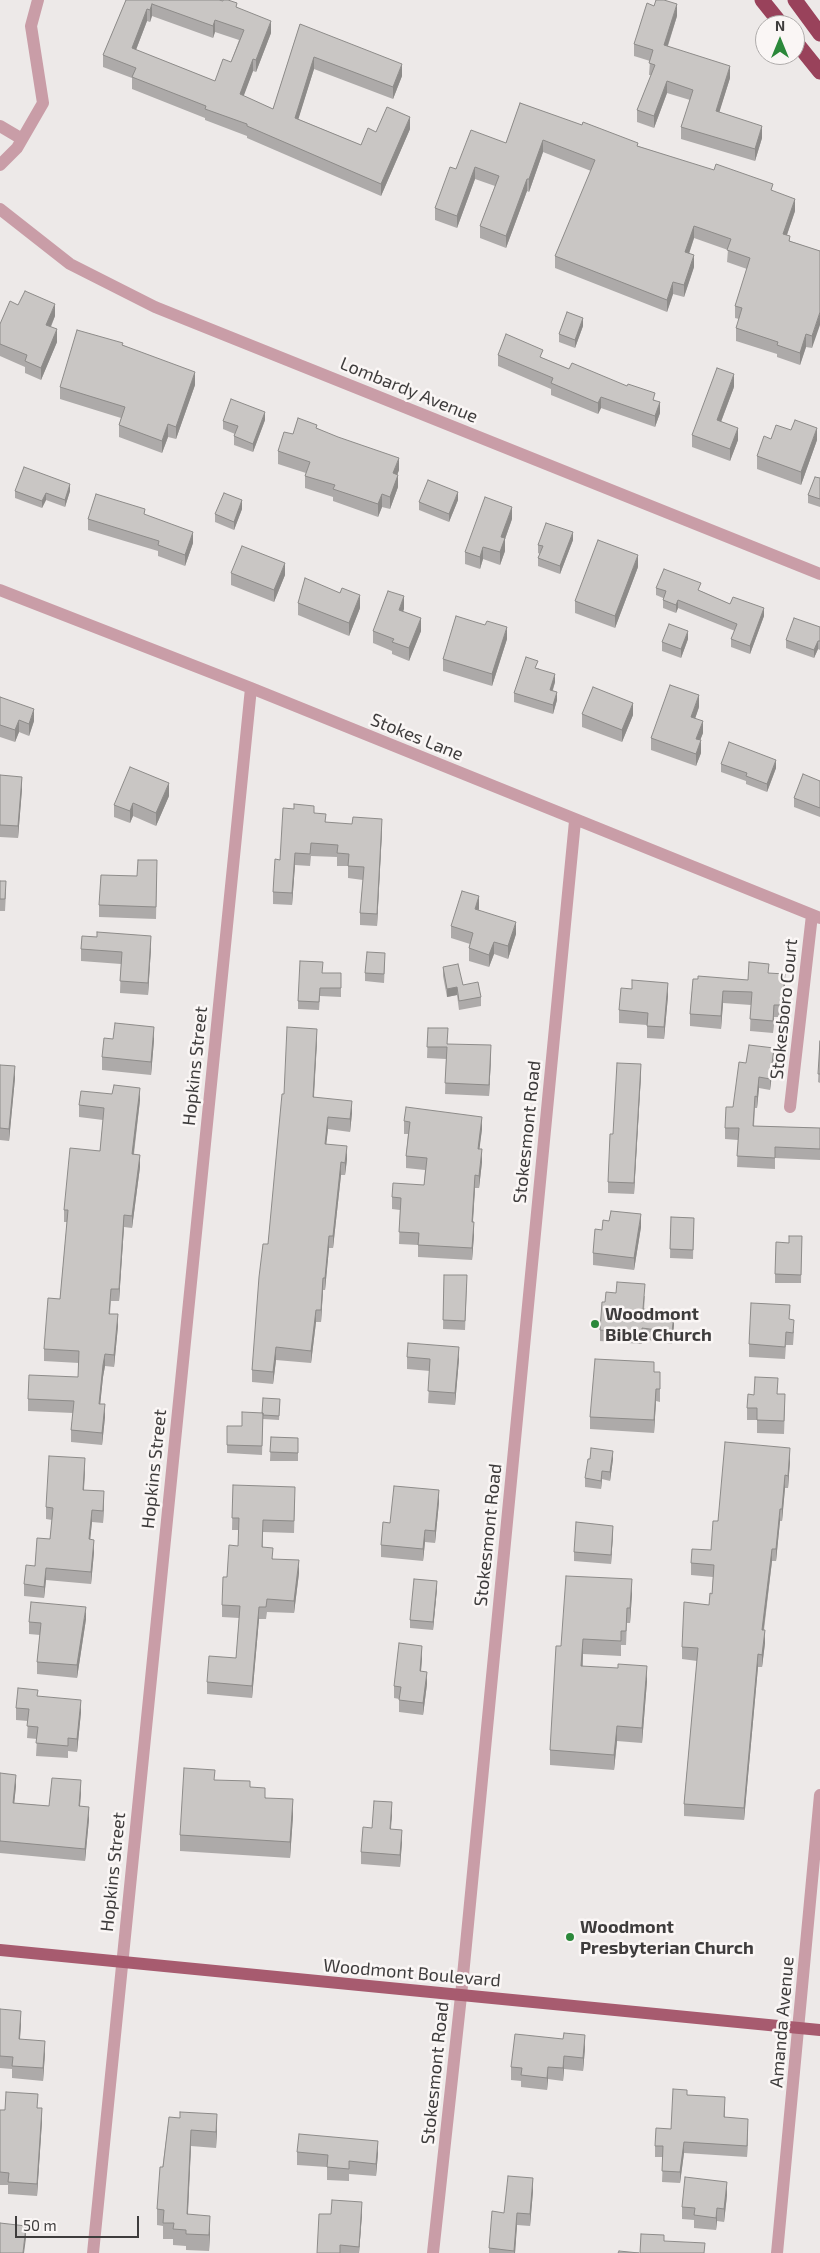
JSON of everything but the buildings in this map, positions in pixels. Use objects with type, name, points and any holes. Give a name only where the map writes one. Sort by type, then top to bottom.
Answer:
[{"type":"highway","points":[[762,0],[774,15]]},
{"type":"highway","points":[[795,0],[820,34]]},
{"type":"highway","points":[[805,53],[820,72]]},
{"type":"main road","name":"Woodmont Boulevard","points":[[0,1950],[820,2030]]},
{"type":"street","points":[[0,165],[17,148],[43,104],[31,26],[38,0]]},
{"type":"street","points":[[0,126],[22,139]]},
{"type":"street","name":"Lombardy Avenue","points":[[0,209],[70,264],[155,307],[820,574]]},
{"type":"street","name":"Stokes Lane","points":[[0,590],[251,688],[575,821],[816,917]]},
{"type":"street","name":"Hopkins Street","points":[[93,2253],[251,688]]},
{"type":"street","name":"Stokesmont Road","points":[[433,2253],[461,1996],[575,821]]},
{"type":"street","name":"Stokesboro Court","points":[[790,1107],[816,917]]},
{"type":"street","name":"Amanda Avenue","points":[[777,2253],[820,1795]]},
{"type":"place","name":"Woodmont Bible Church","points":[[595,1324]]},
{"type":"place","name":"Woodmont Presbyterian Church","points":[[570,1937]]}]
